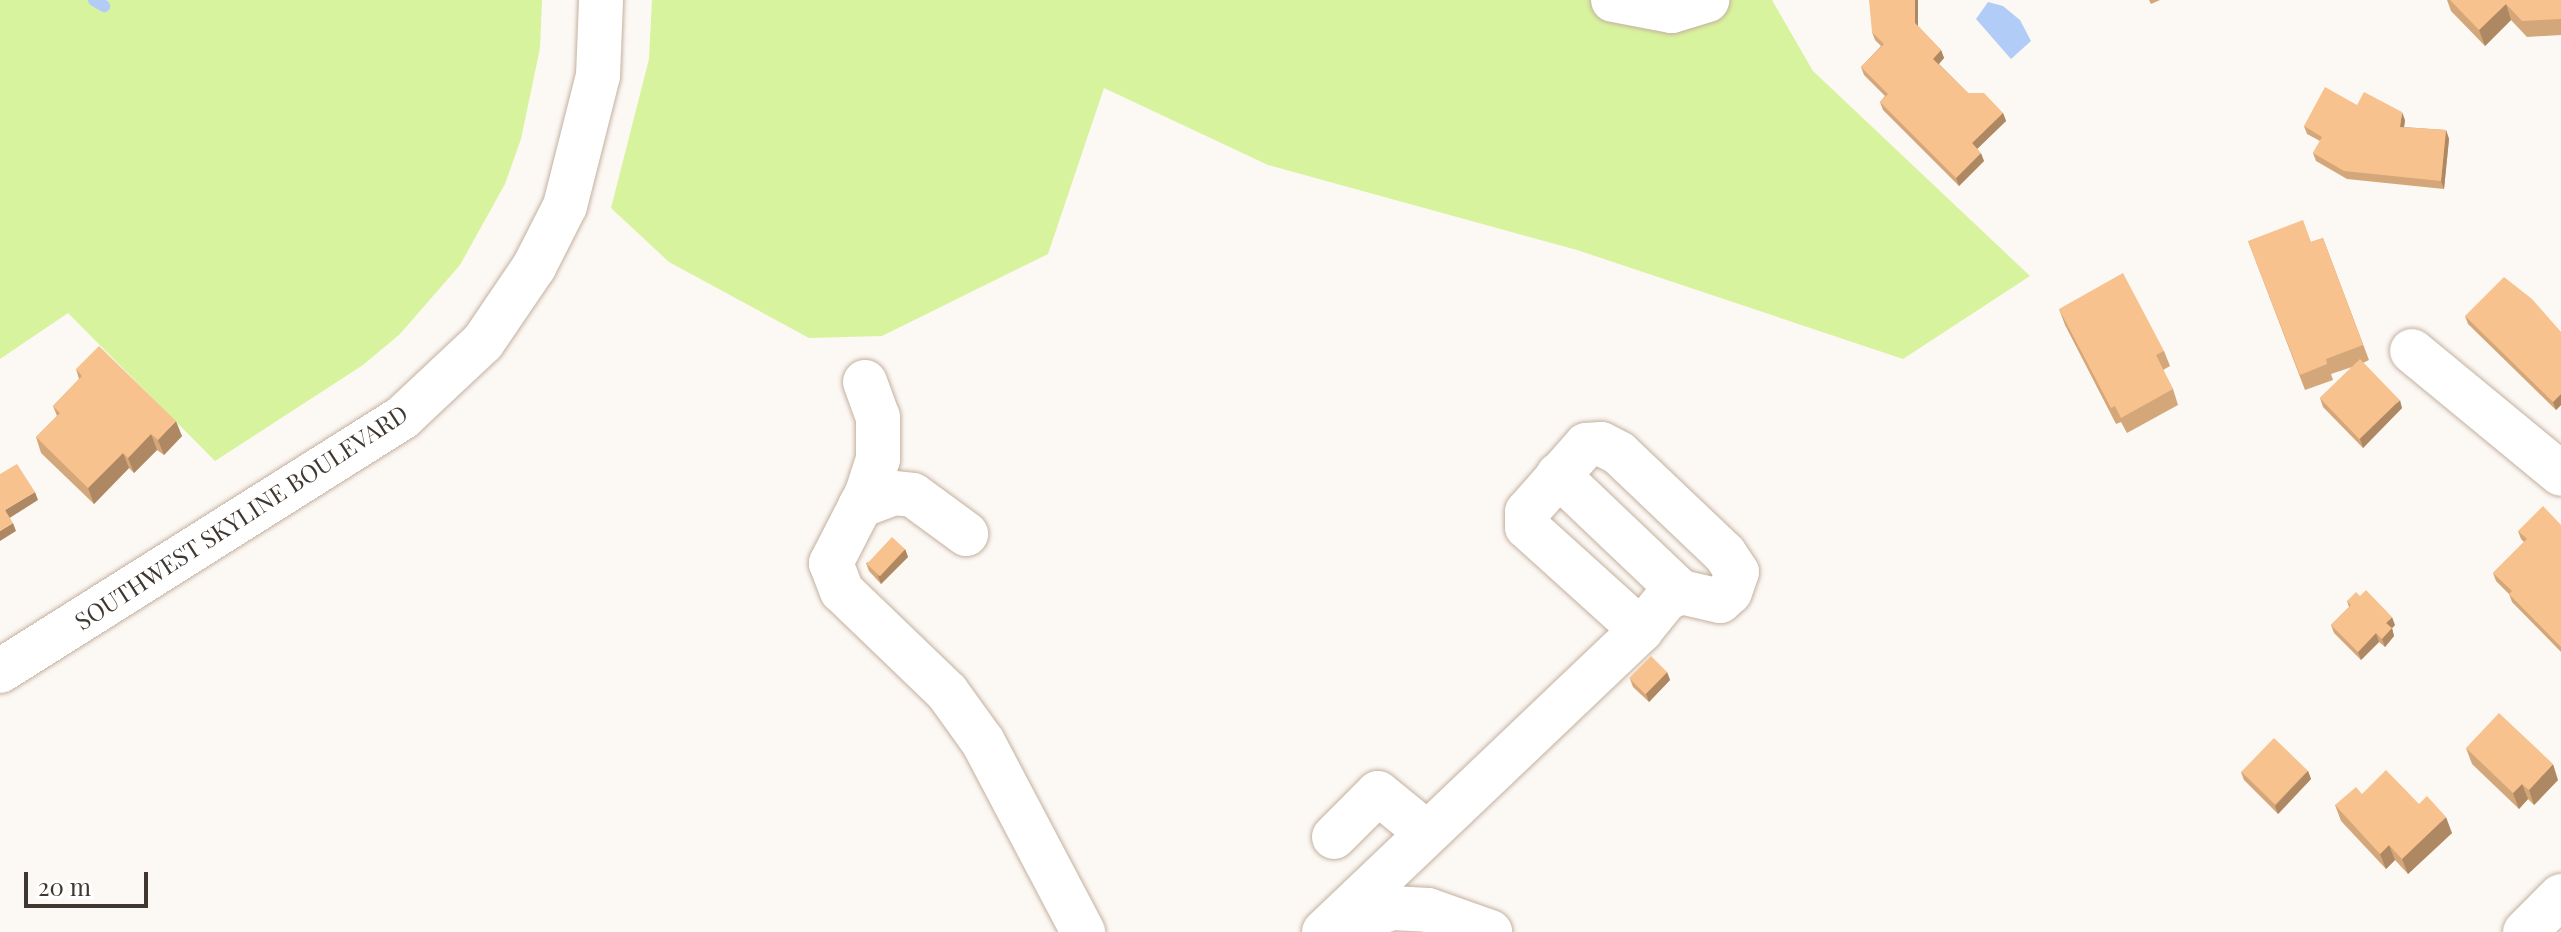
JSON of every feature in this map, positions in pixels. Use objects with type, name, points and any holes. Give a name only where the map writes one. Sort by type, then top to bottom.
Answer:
[{"type":"main road","name":"SOUTHWEST SKYLINE BOULEVARD","points":[[0,671],[403,417],[483,342],[534,267],[565,206],[598,76],[601,0]]},
{"type":"main road","points":[[1613,0],[1672,11],[1707,0]]},
{"type":"main road","points":[[2412,351],[2561,474]]},
{"type":"main road","points":[[865,382],[878,417],[878,459],[860,506],[831,563],[842,591],[947,692],[983,742],[1083,932]]},
{"type":"main road","points":[[1558,475],[1681,592],[1720,601],[1730,592],[1737,572],[1619,453],[1601,444],[1586,445],[1558,475],[1527,512],[1527,527],[1641,630]]},
{"type":"main road","points":[[860,506],[894,493],[913,495],[966,534]]},
{"type":"main road","points":[[1324,932],[1641,630],[1666,599],[1681,592]]},
{"type":"main road","points":[[1334,837],[1378,793],[1427,833]]},
{"type":"main road","points":[[2525,932],[2561,896]]},
{"type":"main road","points":[[1330,932],[1358,916],[1392,908],[1428,910],[1490,932]]},
{"type":"green space","points":[[0,0],[542,0],[540,48],[521,139],[505,184],[460,265],[400,334],[363,365],[215,461],[68,313],[0,359]]},
{"type":"green space","points":[[652,0],[1772,0],[1813,71],[2030,276],[1903,359],[1577,250],[1268,165],[1104,88],[1048,254],[882,336],[809,338],[669,262],[611,208],[649,59]]},
{"type":"water","points":[[1988,2],[2003,6],[2020,20],[2031,41],[2011,59],[1976,19]]},
{"type":"building","points":[[1869,0],[1915,0],[1915,23],[1941,50],[1933,59],[1968,93],[1984,93],[2003,113],[1972,143],[1981,153],[1956,178],[1880,102],[1888,94],[1861,67],[1884,44],[1872,32]]},
{"type":"building","points":[[2450,0],[2561,0],[2561,19],[2522,21],[2506,4],[2479,30]]},
{"type":"building","points":[[2325,87],[2357,105],[2364,92],[2402,112],[2400,127],[2446,130],[2441,181],[2344,171],[2313,153],[2322,137],[2304,126]]},
{"type":"building","points":[[2303,220],[2311,242],[2323,238],[2363,345],[2326,359],[2327,364],[2300,375],[2248,241]]},
{"type":"building","points":[[2123,273],[2164,351],[2156,355],[2173,389],[2121,418],[2115,406],[2111,408],[2059,309]]},
{"type":"building","points":[[2504,277],[2532,299],[2561,332],[2561,394],[2553,402],[2465,316]]},
{"type":"building","points":[[99,346],[176,421],[158,440],[151,434],[128,458],[123,453],[88,488],[36,437],[60,413],[53,406],[82,376],[76,369]]},
{"type":"building","points":[[2360,359],[2400,400],[2359,439],[2320,398]]},
{"type":"building","points":[[17,464],[35,492],[5,510],[13,523],[0,531],[0,474]]},
{"type":"building","points":[[2543,506],[2561,525],[2561,647],[2509,594],[2512,591],[2493,573],[2527,539],[2518,531]]},
{"type":"building","points":[[892,537],[905,549],[880,576],[867,564]]},
{"type":"building","points":[[2366,590],[2392,617],[2386,623],[2392,628],[2382,639],[2376,633],[2358,652],[2331,625],[2351,605],[2347,601],[2356,592],[2360,596]]},
{"type":"building","points":[[1651,656],[1667,672],[1645,694],[1629,678]]},
{"type":"building","points":[[2499,713],[2553,764],[2529,790],[2522,784],[2513,793],[2466,748]]},
{"type":"building","points":[[2274,738],[2308,771],[2275,804],[2241,772]]},
{"type":"building","points":[[2386,770],[2419,804],[2427,796],[2446,817],[2402,859],[2389,845],[2380,854],[2335,805],[2356,787],[2362,794]]},
{"type":"waterway","points":[[94,0],[104,6]]}]
